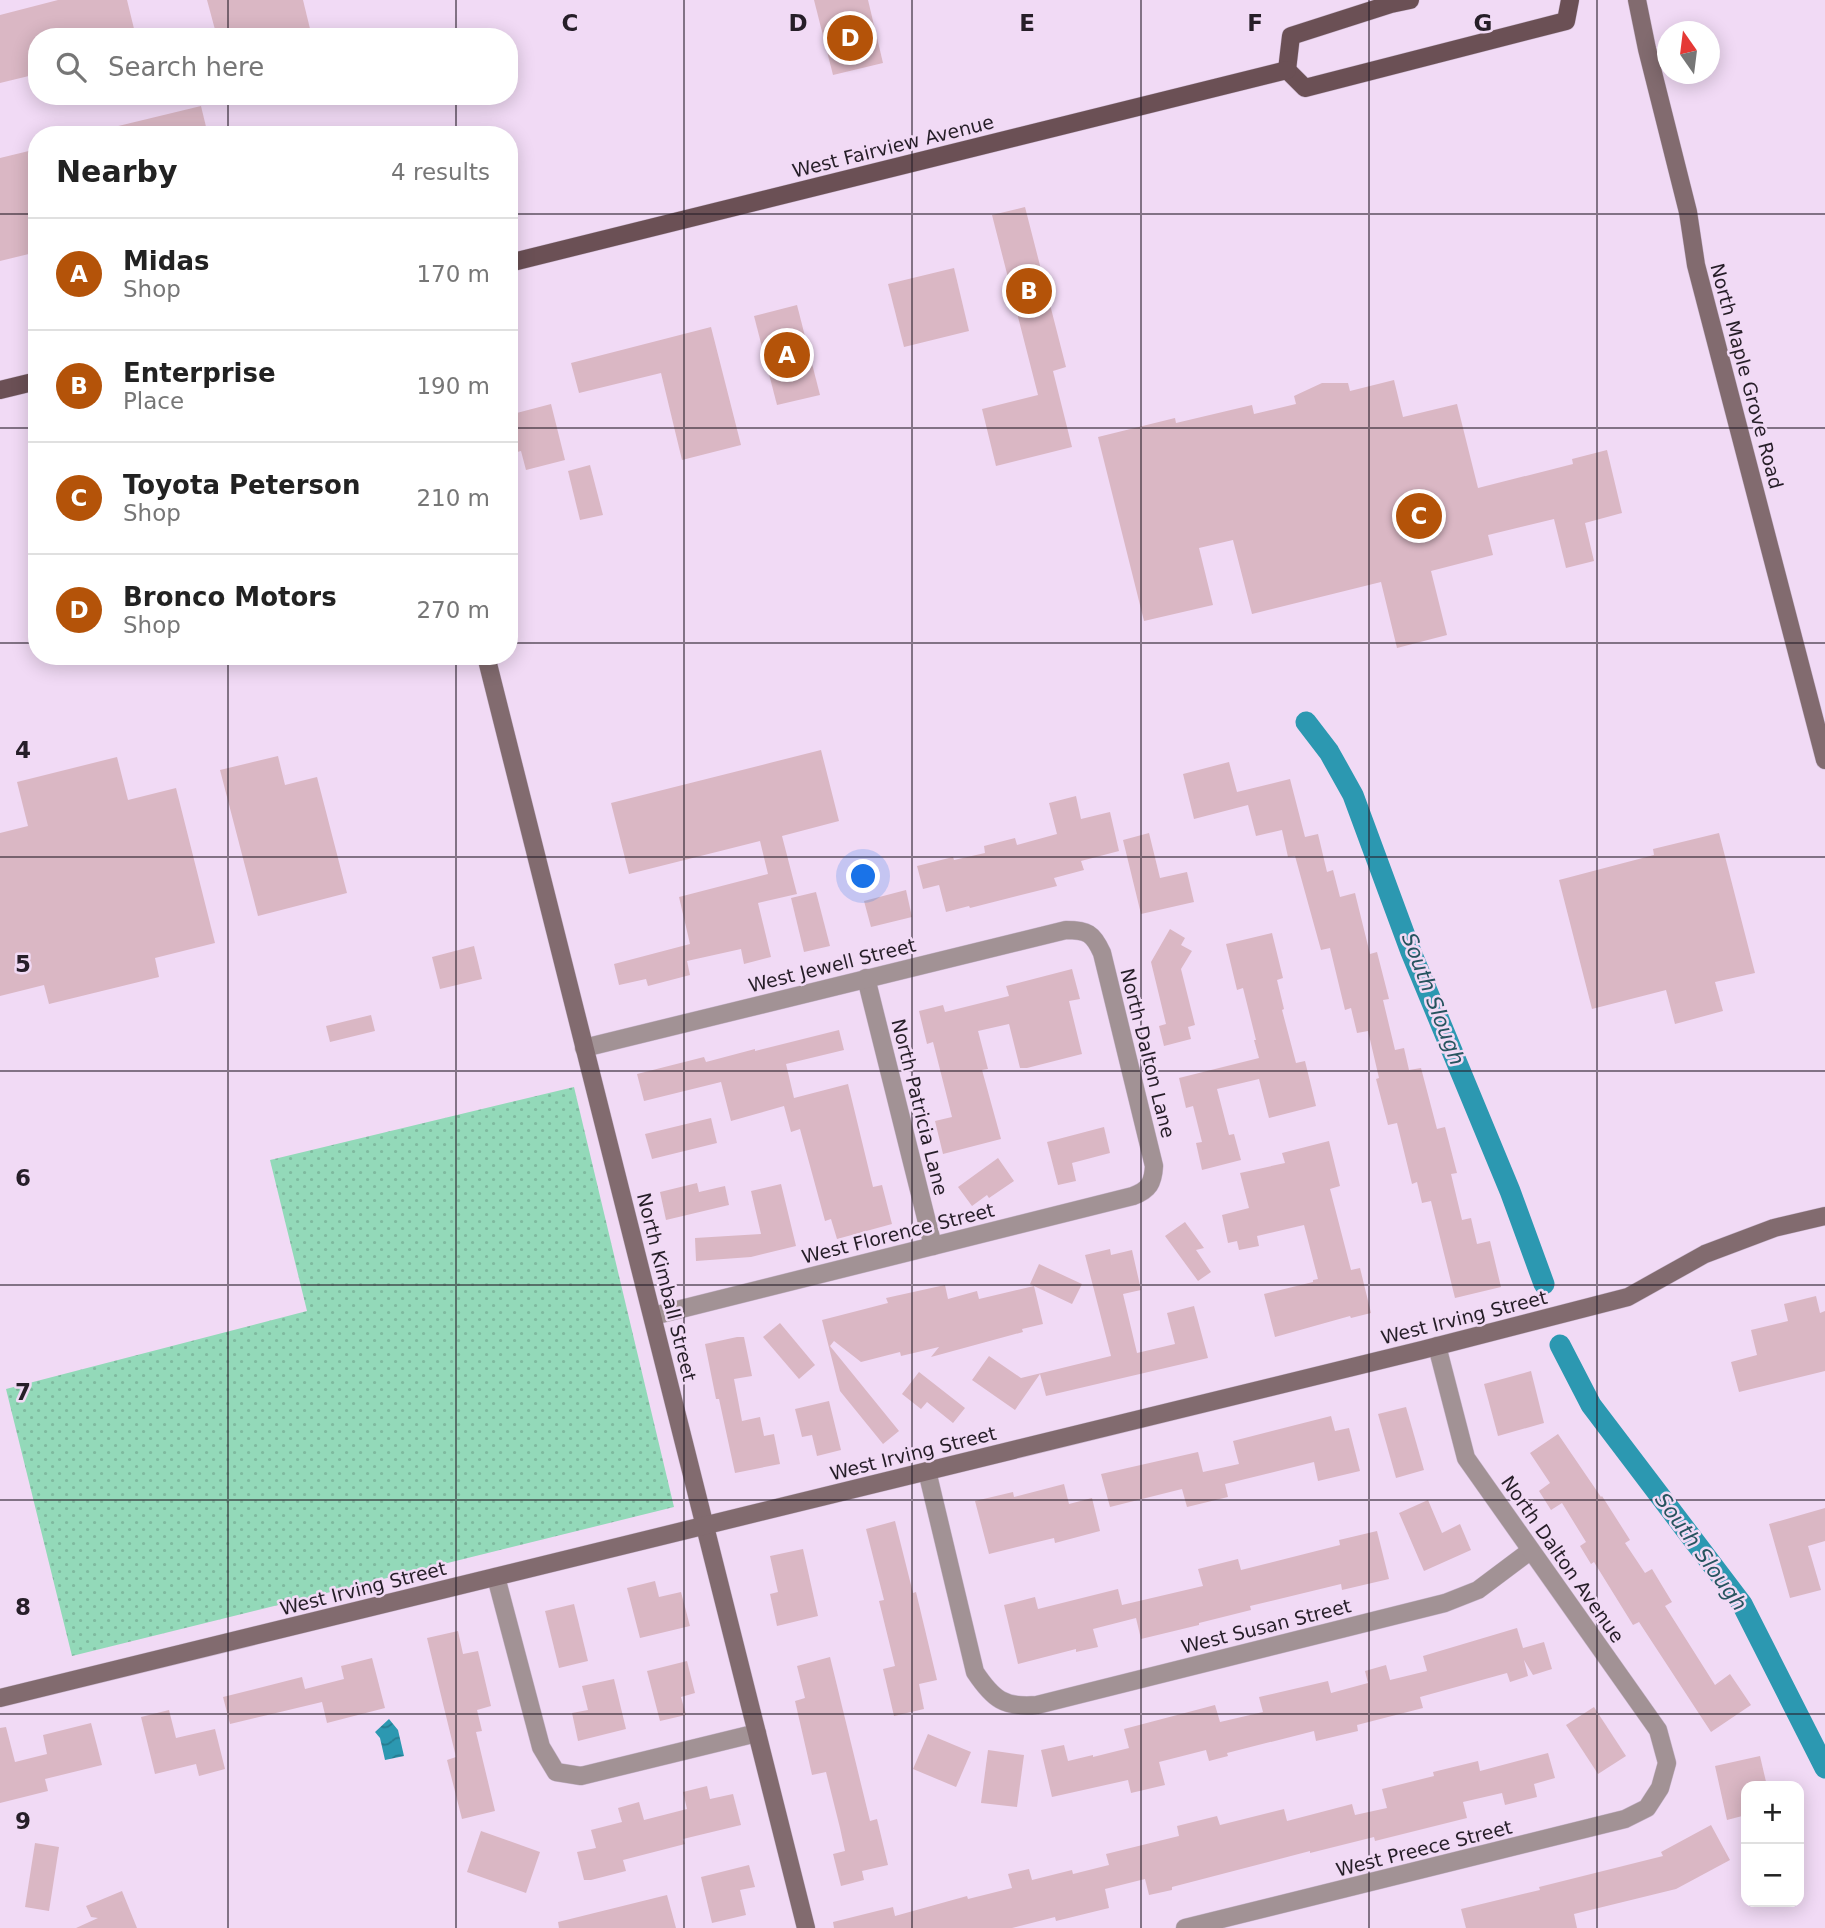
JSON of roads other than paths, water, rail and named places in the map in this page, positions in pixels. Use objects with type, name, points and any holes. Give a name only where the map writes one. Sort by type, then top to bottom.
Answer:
[{"type":"main road","points":[[1410,0],[1291,36],[1287,70],[1305,88],[1566,21],[1570,0]]},
{"type":"main road","name":"West Fairview Avenue","points":[[518,261],[1287,70]]},
{"type":"main road","points":[[0,390],[28,383]]},
{"type":"street","name":"North Maple Grove Road","points":[[1637,0],[1688,212],[1696,265],[1825,760]]},
{"type":"street","name":"North Kimball Street","points":[[488,665],[806,1928]]},
{"type":"street","name":"West Jewell Street","points":[[584,1048],[1066,930],[1079,930],[1090,934]]},
{"type":"street","name":"North Dalton Lane","points":[[1090,934],[1102,953],[1154,1166],[1151,1186]]},
{"type":"street","name":"North Patricia Lane","points":[[866,978],[933,1246]]},
{"type":"street","name":"West Florence Street","points":[[653,1316],[1133,1196],[1151,1186]]},
{"type":"street","name":"West Irving Street","points":[[0,1698],[1628,1297],[1705,1254],[1774,1228],[1825,1216]]},
{"type":"street","name":"North Dalton Avenue","points":[[1437,1346],[1466,1458],[1658,1731],[1667,1763],[1660,1788]]},
{"type":"street","name":"West Susan Street","points":[[927,1471],[975,1672],[985,1687],[999,1700],[1020,1707],[1038,1705],[1445,1603],[1479,1590],[1530,1551]]},
{"type":"street","points":[[496,1577],[541,1747],[556,1772],[581,1776],[757,1733]]},
{"type":"street","name":"West Preece Street","points":[[1185,1928],[1625,1819],[1647,1808],[1660,1788]]},
{"type":"water","points":[[389,1719],[398,1730],[404,1756],[385,1760],[380,1738],[375,1732]]},
{"type":"waterway","name":"South Slough","points":[[1306,722],[1329,752],[1353,795],[1411,952],[1510,1191],[1544,1284]]},
{"type":"waterway","name":"South Slough","points":[[1560,1345],[1591,1405],[1742,1604],[1825,1768]]},
{"type":"place","name":"Bronco Motors","points":[[850,38]]},
{"type":"place","name":"Enterprise","points":[[1029,291]]},
{"type":"place","name":"Midas","points":[[787,355]]},
{"type":"place","name":"Toyota Peterson","points":[[1419,516]]}]
